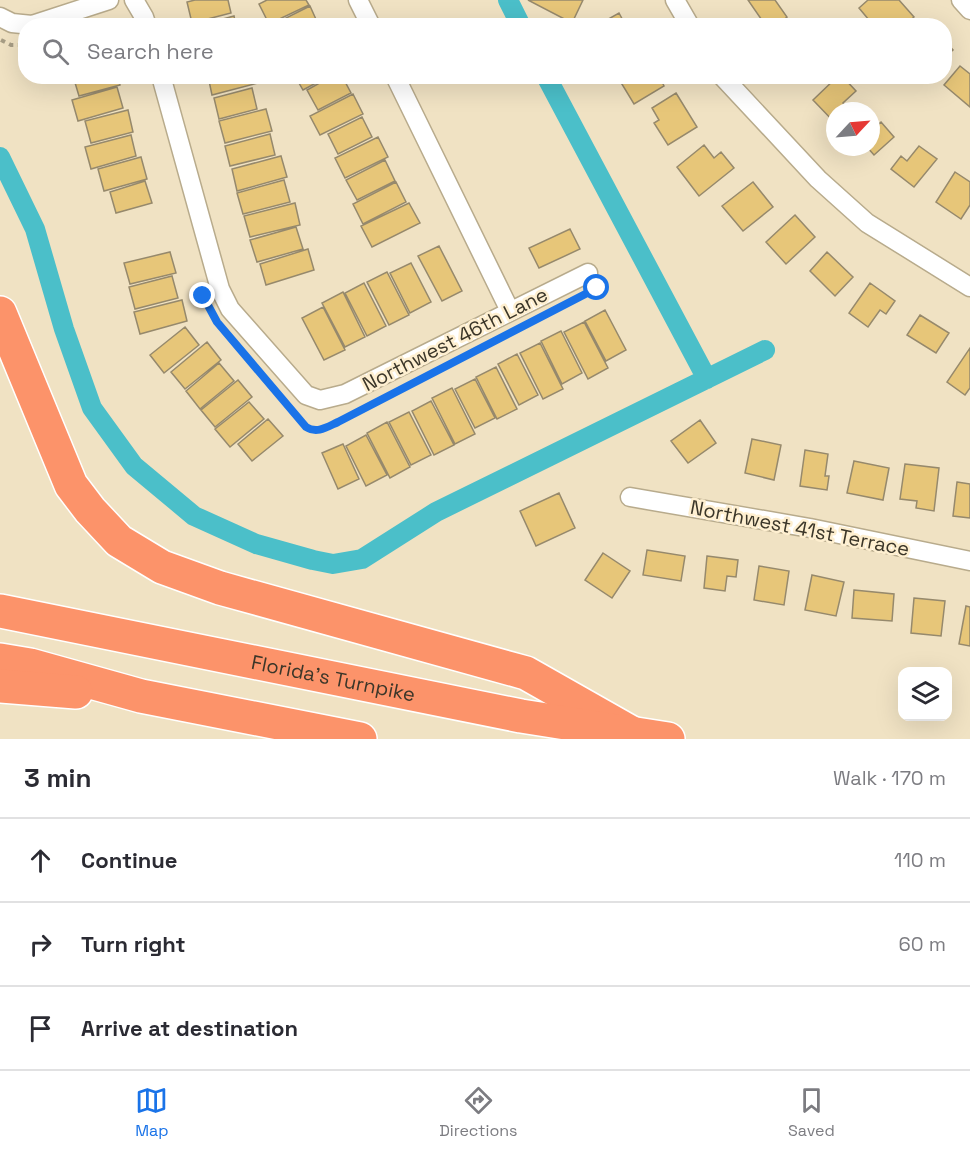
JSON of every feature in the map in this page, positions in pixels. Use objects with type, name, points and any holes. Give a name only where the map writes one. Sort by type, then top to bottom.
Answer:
[{"type":"highway","points":[[0,313],[71,485],[90,510],[119,541],[162,567],[220,588],[526,673],[630,732]]},
{"type":"highway","name":"Florida's Turnpike","points":[[0,611],[521,716],[668,739]]},
{"type":"highway","points":[[0,660],[30,665],[141,696],[360,739]]},
{"type":"highway","points":[[0,686],[141,696]]},
{"type":"street","points":[[54,18],[109,0]]},
{"type":"street","points":[[134,0],[144,18]]},
{"type":"street","points":[[358,0],[366,18]]},
{"type":"street","points":[[675,0],[685,18]]},
{"type":"street","points":[[961,0],[970,10]]},
{"type":"street","points":[[0,17],[18,24]]},
{"type":"street","name":"Northwest 46th Lane","points":[[163,84],[220,289],[230,309],[306,395],[320,400],[345,394],[588,273]]},
{"type":"street","points":[[400,84],[510,311]]},
{"type":"street","points":[[729,84],[818,179],[867,223],[970,287]]},
{"type":"street","name":"Northwest 41st Terrace","points":[[630,497],[810,528],[970,561]]},
{"type":"path","points":[[0,40],[11,45],[18,45]]},
{"type":"path","points":[[269,384],[306,427],[315,430],[338,422],[442,368]]},
{"type":"building","points":[[228,0],[231,13],[212,18],[191,18],[187,2]]},
{"type":"building","points":[[267,0],[306,0],[309,5],[282,18],[266,18],[259,4]]},
{"type":"building","points":[[528,0],[583,0],[574,18],[562,18]]},
{"type":"building","points":[[748,0],[775,0],[787,17],[786,18],[760,18]]},
{"type":"building","points":[[868,0],[899,0],[914,17],[867,18],[859,8]]},
{"type":"building","points":[[310,6],[315,18],[286,18]]},
{"type":"building","points":[[619,13],[622,18],[610,18]]},
{"type":"building","points":[[960,66],[970,74],[970,107],[944,85],[952,84],[952,76]]},
{"type":"building","points":[[75,84],[120,84],[120,85],[79,96]]},
{"type":"building","points":[[210,84],[254,84],[212,95]]},
{"type":"building","points":[[300,84],[314,84],[303,90]]},
{"type":"building","points":[[318,84],[346,84],[351,93],[318,110],[307,90]]},
{"type":"building","points":[[622,84],[663,84],[664,86],[634,104]]},
{"type":"building","points":[[830,84],[849,84],[856,91],[844,102],[826,102],[826,114],[813,100]]},
{"type":"building","points":[[117,87],[123,108],[78,121],[72,100]]},
{"type":"building","points":[[252,88],[257,109],[219,119],[214,98]]},
{"type":"building","points":[[676,93],[697,127],[668,145],[654,123],[659,120],[652,108]]},
{"type":"building","points":[[353,94],[363,114],[320,135],[310,116]]},
{"type":"building","points":[[266,109],[272,131],[225,143],[219,121]]},
{"type":"building","points":[[128,110],[133,132],[91,143],[85,121]]},
{"type":"building","points":[[362,117],[372,137],[338,154],[328,134]]},
{"type":"building","points":[[880,123],[894,137],[880,150]]},
{"type":"building","points":[[270,134],[275,155],[230,166],[225,146]]},
{"type":"building","points":[[131,135],[136,156],[91,169],[85,147]]},
{"type":"building","points":[[378,137],[388,157],[345,178],[335,158]]},
{"type":"building","points":[[704,145],[714,158],[721,152],[734,168],[699,196],[677,167]]},
{"type":"building","points":[[919,146],[937,159],[914,187],[891,169],[901,156],[907,161]]},
{"type":"building","points":[[281,156],[287,177],[237,191],[232,169]]},
{"type":"building","points":[[141,157],[147,179],[104,191],[98,169]]},
{"type":"building","points":[[385,160],[395,181],[357,200],[346,180]]},
{"type":"building","points":[[955,172],[970,182],[970,205],[961,219],[936,202]]},
{"type":"building","points":[[284,180],[290,202],[243,214],[237,193]]},
{"type":"building","points":[[145,181],[152,203],[116,213],[110,192]]},
{"type":"building","points":[[396,182],[406,202],[363,224],[353,204]]},
{"type":"building","points":[[753,182],[773,207],[743,231],[722,206]]},
{"type":"building","points":[[295,203],[300,225],[250,237],[244,216]]},
{"type":"building","points":[[409,203],[420,223],[372,247],[361,226]]},
{"type":"building","points":[[795,215],[815,237],[786,264],[766,242]]},
{"type":"building","points":[[296,227],[303,249],[257,262],[250,240]]},
{"type":"building","points":[[570,229],[580,249],[539,268],[529,248]]},
{"type":"building","points":[[439,246],[462,291],[442,301],[418,256]]},
{"type":"building","points":[[308,249],[314,270],[266,285],[260,264]]},
{"type":"building","points":[[170,252],[176,273],[130,284],[124,263]]},
{"type":"building","points":[[827,252],[853,277],[835,296],[810,271]]},
{"type":"building","points":[[411,263],[431,302],[410,313],[390,273]]},
{"type":"building","points":[[387,272],[409,315],[389,325],[367,282]]},
{"type":"building","points":[[172,276],[178,298],[135,309],[129,287]]},
{"type":"building","points":[[364,283],[386,326],[367,336],[345,293]]},
{"type":"building","points":[[870,283],[895,301],[886,314],[880,310],[868,327],[849,313]]},
{"type":"building","points":[[343,292],[365,337],[345,347],[322,303]]},
{"type":"building","points":[[182,300],[187,321],[140,334],[134,312]]},
{"type":"building","points":[[323,307],[345,350],[324,360],[302,318]]},
{"type":"building","points":[[605,310],[626,350],[606,361],[585,321]]},
{"type":"building","points":[[920,315],[949,333],[936,353],[907,335]]},
{"type":"building","points":[[584,322],[608,368],[588,379],[564,332]]},
{"type":"building","points":[[185,327],[199,345],[164,373],[150,355]]},
{"type":"building","points":[[561,331],[582,373],[562,384],[541,341]]},
{"type":"building","points":[[207,342],[221,360],[185,389],[171,372]]},
{"type":"building","points":[[540,343],[563,389],[543,399],[520,353]]},
{"type":"building","points":[[970,348],[970,388],[965,395],[947,382]]},
{"type":"building","points":[[517,354],[538,395],[519,405],[498,364]]},
{"type":"building","points":[[219,363],[234,381],[200,409],[186,391]]},
{"type":"building","points":[[496,367],[517,409],[497,419],[476,377]]},
{"type":"building","points":[[475,379],[495,418],[475,428],[455,389]]},
{"type":"building","points":[[238,380],[252,397],[215,427],[201,410]]},
{"type":"building","points":[[452,388],[475,434],[455,444],[432,398]]},
{"type":"building","points":[[431,401],[454,445],[434,455],[412,411]]},
{"type":"building","points":[[249,402],[264,419],[230,447],[215,429]]},
{"type":"building","points":[[409,412],[431,455],[411,465],[389,422]]},
{"type":"building","points":[[268,419],[283,436],[252,461],[238,444]]},
{"type":"building","points":[[700,420],[716,443],[688,463],[671,441]]},
{"type":"building","points":[[387,422],[410,467],[390,478],[367,433]]},
{"type":"building","points":[[366,435],[387,475],[366,486],[346,446]]},
{"type":"building","points":[[752,439],[781,445],[774,480],[745,473]]},
{"type":"building","points":[[343,444],[359,479],[338,489],[322,453]]},
{"type":"building","points":[[805,450],[828,454],[825,476],[829,476],[827,490],[800,486]]},
{"type":"building","points":[[854,461],[889,468],[883,500],[847,493]]},
{"type":"building","points":[[905,464],[939,468],[934,511],[916,508],[917,501],[900,499]]},
{"type":"building","points":[[957,482],[970,484],[970,518],[953,516]]},
{"type":"building","points":[[559,493],[575,528],[536,546],[520,511]]},
{"type":"building","points":[[647,550],[685,556],[681,581],[643,575]]},
{"type":"building","points":[[603,553],[630,571],[612,598],[585,580]]},
{"type":"building","points":[[707,556],[738,560],[736,577],[727,576],[725,591],[704,588]]},
{"type":"building","points":[[759,566],[789,571],[784,605],[754,600]]},
{"type":"building","points":[[812,575],[844,582],[836,616],[805,610]]},
{"type":"building","points":[[854,590],[894,594],[892,621],[852,618]]},
{"type":"building","points":[[914,598],[945,601],[941,636],[911,633]]},
{"type":"building","points":[[966,606],[970,607],[970,646],[959,644]]},
{"type":"waterway","points":[[508,0],[517,18]]},
{"type":"waterway","points":[[550,84],[707,379]]},
{"type":"waterway","points":[[0,157],[35,229],[64,329],[92,408],[134,466],[194,516],[256,544],[313,560],[333,564],[362,559],[436,512],[765,350]]},
{"type":"route","points":[[203,296],[217,322],[306,427],[315,430],[338,422],[597,288]]}]
